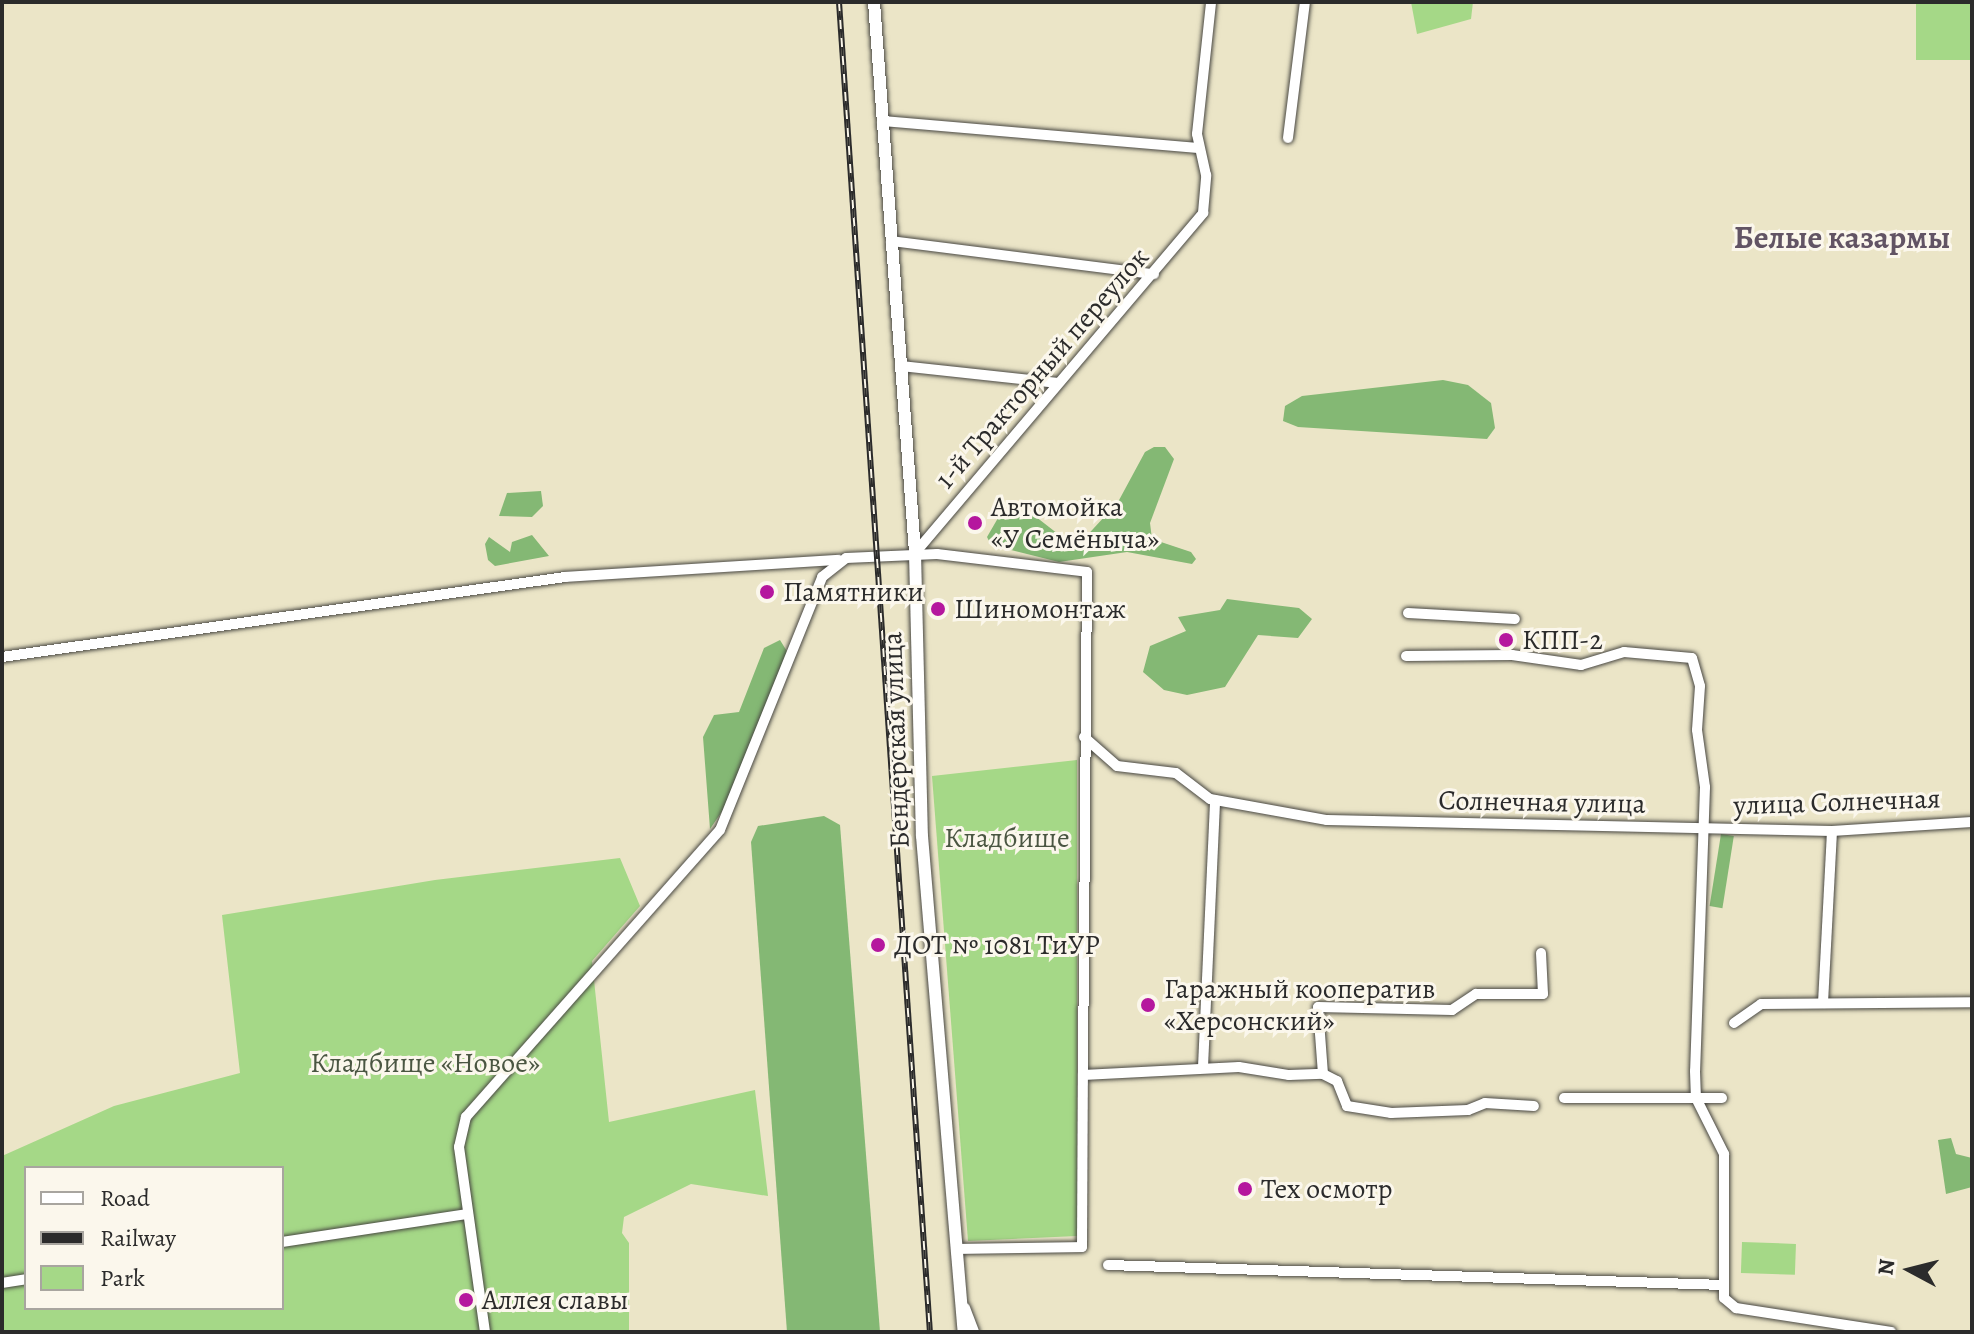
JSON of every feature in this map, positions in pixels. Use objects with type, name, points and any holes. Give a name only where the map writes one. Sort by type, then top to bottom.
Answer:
[{"type":"main road","name":"Бендерская улица","points":[[874,2],[915,553],[922,836],[964,1332]]},
{"type":"street","points":[[882,121],[1199,148],[1211,2]]},
{"type":"street","points":[[1288,138],[1305,2]]},
{"type":"street","name":"1-й Тракторный переулок","points":[[915,553],[1203,213],[1206,175],[1199,148]]},
{"type":"street","points":[[891,241],[1154,274]]},
{"type":"street","points":[[901,366],[1058,383]]},
{"type":"street","points":[[2,657],[565,577],[915,553],[1087,572],[1082,1247],[959,1249]]},
{"type":"street","points":[[485,1332],[459,1147],[466,1117],[720,830],[822,577],[838,560]]},
{"type":"street","points":[[1408,613],[1515,619]]},
{"type":"street","points":[[1406,656],[1512,655],[1581,665],[1624,652],[1692,658],[1700,686],[1697,730],[1705,787],[1696,1098],[1724,1154],[1724,1298],[1736,1308],[1891,1332]]},
{"type":"street","points":[[1084,737],[1117,766],[1176,773],[1215,800],[1203,1067]]},
{"type":"street","name":"Солнечная улица","points":[[1215,800],[1327,820],[1702,829]]},
{"type":"street","name":"улица Солнечная","points":[[1702,829],[1832,831],[1972,822]]},
{"type":"street","points":[[1823,1003],[1832,831]]},
{"type":"street","points":[[1323,1074],[1318,1007],[1452,1010],[1476,994],[1543,994],[1541,953]]},
{"type":"street","points":[[1734,1023],[1761,1004],[1972,1002]]},
{"type":"street","points":[[1083,1075],[1190,1072],[1203,1067],[1323,1074],[1337,1081],[1347,1106],[1391,1113],[1468,1110],[1485,1103],[1534,1106]]},
{"type":"street","points":[[1564,1098],[1722,1098]]},
{"type":"street","points":[[284,1242],[468,1214]]},
{"type":"street","points":[[1108,1265],[1724,1285]]},
{"type":"street","points":[[2,1283],[24,1279]]},
{"type":"street","points":[[961,1297],[974,1332]]},
{"type":"green space","points":[[1411,2],[1473,2],[1471,19],[1417,34]]},
{"type":"green space","points":[[1916,2],[1972,2],[1972,60],[1916,60]]},
{"type":"green space","points":[[1443,380],[1468,385],[1491,403],[1495,428],[1487,439],[1298,427],[1283,421],[1285,406],[1302,396]]},
{"type":"green space","points":[[1154,447],[1165,447],[1174,459],[1150,523],[1152,539],[1191,552],[1196,559],[1192,564],[1127,552],[1059,562],[991,545],[987,537],[998,518],[1031,513],[1058,534],[1081,542],[1118,502],[1145,452]]},
{"type":"green space","points":[[541,491],[543,506],[532,517],[499,516],[507,493]]},
{"type":"green space","points":[[532,535],[549,556],[495,566],[488,560],[485,544],[489,537],[510,552],[512,542]]},
{"type":"green space","points":[[1227,599],[1299,608],[1312,619],[1298,638],[1258,635],[1225,687],[1187,695],[1164,690],[1143,672],[1150,646],[1186,631],[1178,617],[1220,610]]},
{"type":"green space","points":[[780,640],[788,653],[725,807],[710,829],[703,737],[714,715],[739,712],[764,648]]},
{"type":"green space","name":"Кладбище","points":[[1077,760],[1077,1236],[968,1241],[932,776]]},
{"type":"green space","points":[[824,816],[840,825],[880,1332],[787,1332],[751,842],[758,826]]},
{"type":"green space","points":[[1721,834],[1734,836],[1722,908],[1710,906]]},
{"type":"green space","name":"Кладбище «Новое»","points":[[620,858],[640,906],[592,961],[609,1122],[755,1090],[768,1196],[691,1184],[624,1217],[622,1233],[629,1243],[629,1332],[2,1332],[2,1156],[114,1106],[240,1073],[222,915],[435,880]]},
{"type":"green space","points":[[1951,1138],[1956,1154],[1972,1158],[1972,1187],[1946,1194],[1938,1140]]},
{"type":"green space","points":[[1742,1242],[1796,1244],[1795,1275],[1741,1273]]},
{"type":"railway","points":[[839,2],[930,1332]]},
{"type":"place","name":"Автомойка «У Семёныча»","points":[[975,523]]},
{"type":"place","name":"Памятники","points":[[767,592]]},
{"type":"place","name":"Шиномонтаж","points":[[938,609]]},
{"type":"place","name":"КПП-2","points":[[1506,640]]},
{"type":"place","name":"ДОТ № 1081 ТиУР","points":[[878,945]]},
{"type":"place","name":"Гаражный кооператив «Херсонский»","points":[[1148,1005]]},
{"type":"place","name":"Тех осмотр","points":[[1245,1189]]},
{"type":"place","name":"Аллея славы","points":[[466,1300]]},
{"type":"district","name":"Белые казармы","points":[[1842,237]]}]
